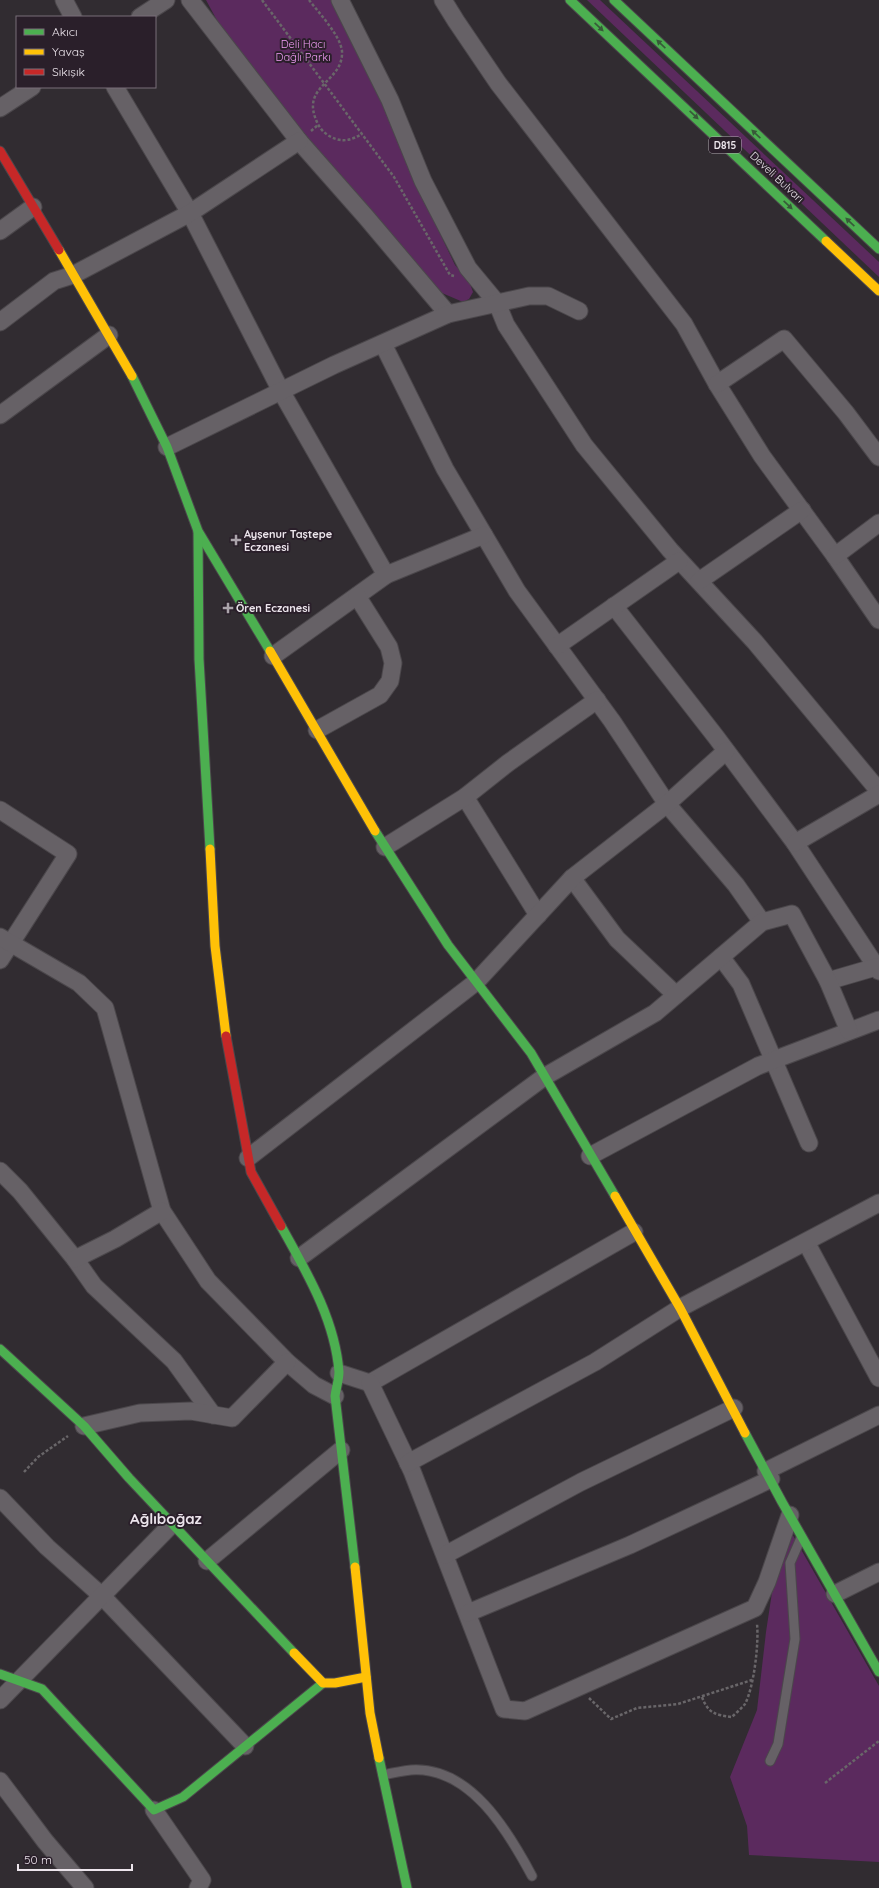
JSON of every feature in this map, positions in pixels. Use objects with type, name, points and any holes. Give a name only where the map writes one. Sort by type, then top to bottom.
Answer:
[{"type":"main road","name":"Develi Bulvarı","points":[[570,0],[879,291]]},
{"type":"main road","name":"Develi Bulvarı","points":[[614,0],[879,249]]},
{"type":"main road","points":[[0,151],[127,365],[167,447],[198,531],[385,847],[448,945],[531,1053],[634,1232],[680,1308],[768,1475],[879,1672]]},
{"type":"main road","points":[[198,531],[199,659],[215,946],[227,1044],[251,1172],[311,1280],[332,1333],[339,1373],[335,1396],[349,1506],[370,1713],[407,1888]]},
{"type":"main road","points":[[0,1349],[84,1426],[129,1478],[323,1683],[335,1684],[366,1677]]},
{"type":"main road","points":[[0,1674],[18,1682],[42,1689],[154,1810],[183,1796],[323,1683]]},
{"type":"street","points":[[64,0],[73,16]]},
{"type":"street","points":[[142,16],[166,0]]},
{"type":"street","points":[[190,0],[300,141],[448,314]]},
{"type":"street","points":[[340,0],[390,100],[423,181],[468,268],[497,303],[506,325],[584,445],[679,561],[755,642],[879,790]]},
{"type":"street","points":[[443,0],[498,83],[563,170],[610,227],[684,324],[717,384],[762,456],[836,556],[879,620]]},
{"type":"street","points":[[0,108],[30,88]]},
{"type":"street","points":[[116,88],[190,213],[281,391],[386,575]]},
{"type":"street","points":[[0,322],[54,281],[73,275],[190,213],[300,141]]},
{"type":"street","points":[[0,231],[33,207]]},
{"type":"street","points":[[167,447],[281,391],[448,314],[529,296],[548,296],[579,311]]},
{"type":"street","points":[[0,415],[109,334]]},
{"type":"street","points":[[717,384],[784,339],[846,413],[879,457]]},
{"type":"street","points":[[383,344],[445,470],[517,591],[597,700],[667,804],[736,885],[762,922]]},
{"type":"street","points":[[699,581],[802,510]]},
{"type":"street","points":[[836,556],[879,523]]},
{"type":"street","points":[[273,656],[386,575],[484,535]]},
{"type":"street","points":[[557,646],[679,561]]},
{"type":"street","points":[[317,730],[380,695],[390,681],[393,663],[389,647],[357,596]]},
{"type":"street","points":[[614,606],[726,751],[794,844],[878,969],[828,981]]},
{"type":"street","points":[[385,847],[466,797],[508,763],[597,700]]},
{"type":"street","points":[[248,1158],[476,982],[572,878],[667,804],[726,751]]},
{"type":"street","points":[[794,844],[879,794]]},
{"type":"street","points":[[466,797],[538,915]]},
{"type":"street","points":[[0,810],[68,854],[6,940],[0,960]]},
{"type":"street","points":[[572,878],[617,939],[676,995]]},
{"type":"street","points":[[299,1258],[544,1077],[655,1013],[762,922],[792,914],[828,981],[849,1031]]},
{"type":"street","points":[[6,940],[79,983],[105,1008],[162,1211],[208,1281],[287,1362],[314,1386],[335,1396]]},
{"type":"street","points":[[721,957],[741,984],[808,1144]]},
{"type":"street","points":[[590,1156],[758,1066],[879,1020]]},
{"type":"street","points":[[0,1172],[20,1191],[75,1259],[94,1286],[174,1361],[213,1415]]},
{"type":"street","points":[[408,1463],[595,1362],[680,1308],[879,1204]]},
{"type":"street","points":[[75,1259],[115,1239],[162,1211]]},
{"type":"street","points":[[339,1373],[370,1382],[634,1232]]},
{"type":"street","points":[[806,1242],[879,1378]]},
{"type":"street","points":[[84,1426],[140,1412],[191,1412],[232,1418],[287,1362]]},
{"type":"street","points":[[370,1382],[408,1463],[445,1554],[504,1709],[525,1711],[755,1608],[767,1582],[790,1515]]},
{"type":"street","points":[[445,1554],[581,1482],[734,1408]]},
{"type":"street","points":[[468,1613],[630,1545],[768,1475],[879,1415]]},
{"type":"street","points":[[207,1561],[341,1450]]},
{"type":"street","points":[[0,1498],[47,1547],[102,1596],[245,1746]]},
{"type":"street","points":[[0,1700],[172,1524]]},
{"type":"street","points":[[835,1594],[879,1572]]},
{"type":"street","points":[[0,1781],[45,1841],[85,1888]]},
{"type":"street","points":[[154,1810],[202,1880],[198,1888]]},
{"type":"lane","points":[[770,1761],[778,1744],[795,1639],[790,1563],[802,1537]]},
{"type":"lane","points":[[383,1775],[411,1770],[424,1771],[436,1774],[461,1785],[483,1803],[511,1837],[532,1876]]},
{"type":"path","points":[[262,0],[394,177],[450,275],[458,278],[468,268]]},
{"type":"path","points":[[309,0],[339,40],[342,50],[342,60],[332,78],[324,83],[318,91],[313,103],[316,122],[320,128],[335,139],[346,141],[353,140],[362,134]]},
{"type":"path","points":[[24,1472],[38,1457],[84,1426]]},
{"type":"path","points":[[702,1697],[706,1706],[717,1715],[732,1717],[745,1704],[752,1680],[759,1637],[755,1608]]},
{"type":"path","points":[[578,1688],[611,1719],[637,1708],[678,1704],[752,1680]]},
{"type":"path","points":[[825,1783],[879,1741]]},
{"type":"green space","name":"Deli Hacı Dağlı Parkı","points":[[206,0],[332,0],[383,103],[411,173],[455,265],[469,281],[473,292],[469,299],[463,302],[442,293],[315,149],[219,24]]},
{"type":"green space","points":[[587,0],[600,0],[879,262],[879,277]]},
{"type":"green space","points":[[791,1532],[879,1686],[879,1862],[749,1855],[747,1826],[730,1777],[757,1710],[766,1632],[776,1566]]},
{"type":"traffic: fast","points":[[570,0],[826,241]]},
{"type":"traffic: fast","points":[[614,0],[879,249]]},
{"type":"traffic: fast","points":[[132,376],[167,447],[198,531],[270,651]]},
{"type":"traffic: fast","points":[[198,532],[199,659],[210,849]]},
{"type":"traffic: fast","points":[[375,831],[448,945],[531,1053],[615,1196]]},
{"type":"traffic: fast","points":[[281,1226],[318,1296],[332,1333],[339,1372],[335,1396],[355,1567]]},
{"type":"traffic: fast","points":[[0,1349],[84,1426],[129,1478],[294,1653]]},
{"type":"traffic: fast","points":[[745,1433],[782,1502],[879,1672]]},
{"type":"traffic: fast","points":[[0,1674],[42,1689],[154,1810],[183,1797],[323,1683]]},
{"type":"traffic: fast","points":[[379,1758],[407,1888]]},
{"type":"traffic: slow","points":[[826,241],[879,291]]},
{"type":"traffic: slow","points":[[59,250],[132,376]]},
{"type":"traffic: slow","points":[[270,651],[375,831]]},
{"type":"traffic: slow","points":[[210,849],[215,946],[226,1036]]},
{"type":"traffic: slow","points":[[615,1196],[680,1308],[745,1433]]},
{"type":"traffic: slow","points":[[355,1567],[370,1713],[379,1758]]},
{"type":"traffic: slow","points":[[294,1653],[323,1683],[335,1683],[366,1677]]},
{"type":"traffic: jam","points":[[0,151],[59,250]]},
{"type":"traffic: jam","points":[[226,1036],[251,1172],[281,1226]]},
{"type":"place","name":"Ayşenur Taştepe Eczanesi","points":[[236,540]]},
{"type":"place","name":"Ören Eczanesi","points":[[228,608]]},
{"type":"district","name":"Ağlıboğaz","points":[[166,1518]]}]
